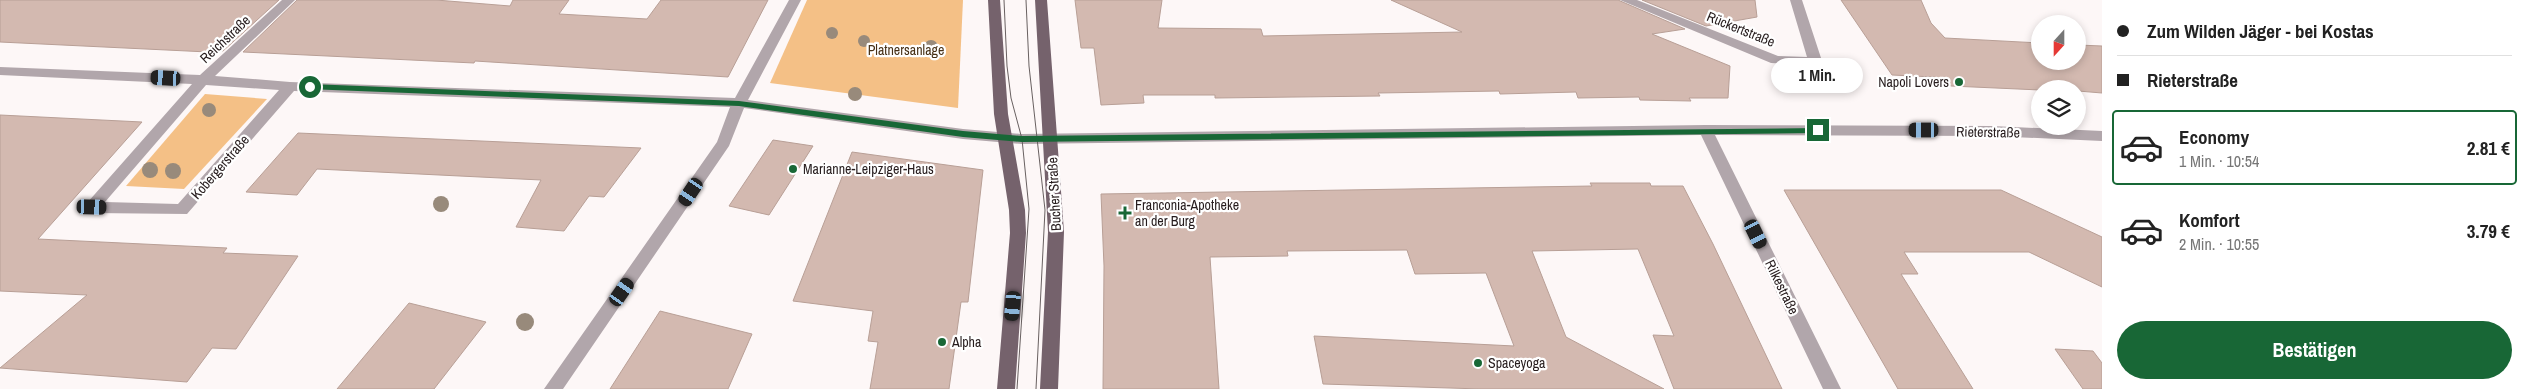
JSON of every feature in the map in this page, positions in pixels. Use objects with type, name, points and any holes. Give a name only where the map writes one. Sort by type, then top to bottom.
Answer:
[{"type":"main road","points":[[994,0],[997,72],[1005,138],[1017,210],[1018,233],[1006,389]]},
{"type":"main road","name":"Bucher Straße","points":[[1041,0],[1056,232],[1048,389]]},
{"type":"street","name":"Reichstraße","points":[[204,80],[289,0]]},
{"type":"street","points":[[553,389],[724,143],[739,103],[795,0]]},
{"type":"street","name":"Rückertstraße","points":[[1626,0],[1776,60],[1815,61],[1796,0]]},
{"type":"street","points":[[0,71],[204,80],[290,86],[739,103],[1005,138]]},
{"type":"street","name":"Kobergerstraße","points":[[204,80],[92,207],[182,210],[290,86]]},
{"type":"street","name":"Rieterstraße","points":[[1005,138],[1051,139],[1706,130],[1992,131],[2097,136]]},
{"type":"street","name":"Rilkestraße","points":[[1706,130],[1832,389]]},
{"type":"street","points":[[2097,136],[2102,148]]},
{"type":"green space","name":"Platnersanlage","points":[[807,0],[963,0],[958,108],[770,83]]},
{"type":"green space","points":[[205,94],[267,99],[184,189],[126,186]]},
{"type":"building","points":[[0,0],[279,0],[223,51],[208,52],[0,42]]},
{"type":"building","points":[[297,0],[436,0],[510,6],[513,0],[569,0],[559,14],[647,19],[661,0],[768,0],[728,77],[475,61],[474,63],[243,52]]},
{"type":"building","points":[[1075,0],[1162,0],[1158,28],[1261,29],[1263,36],[1462,32],[1391,0],[1618,0],[1685,29],[1652,34],[1730,66],[1728,98],[1689,98],[1691,101],[1640,100],[1639,97],[1578,98],[1576,92],[1500,94],[1499,91],[1378,93],[1380,96],[1215,98],[1215,95],[1143,95],[1144,103],[1101,105],[1094,48],[1081,48]]},
{"type":"building","points":[[1642,0],[1755,0],[1757,17],[1706,26]]},
{"type":"building","points":[[1841,0],[1921,0],[1931,23],[1945,38],[2031,43],[2031,70],[2086,70],[2086,45],[2102,46],[2102,93],[2086,92],[2086,80],[2031,80],[2031,90],[1951,86],[1934,77],[1892,75]]},
{"type":"building","points":[[0,115],[142,122],[38,239],[227,248],[223,253],[298,256],[236,349],[212,348],[187,382],[0,368],[87,295],[0,291]]},
{"type":"building","points":[[298,133],[641,148],[604,197],[589,196],[564,231],[516,227],[541,180],[317,169],[297,195],[246,192]]},
{"type":"building","name":"Marianne-Leipziger-Haus","points":[[773,140],[813,146],[769,215],[729,206]]},
{"type":"building","points":[[852,152],[983,170],[968,302],[961,302],[949,389],[870,389],[878,342],[868,341],[873,311],[793,301]]},
{"type":"building","points":[[1590,183],[1650,183],[1651,186],[1683,186],[1713,244],[1782,389],[1674,389],[1653,335],[1674,336],[1638,249],[1532,251],[1566,337],[1664,389],[1481,389],[1323,384],[1314,336],[1514,346],[1486,273],[1415,274],[1407,250],[1287,251],[1288,256],[1210,257],[1219,389],[1103,389],[1104,266],[1101,194],[1592,186]]},
{"type":"building","points":[[1784,190],[2001,190],[2102,237],[2102,287],[2029,252],[1904,252],[1918,274],[1901,274],[1973,389],[1898,389]]},
{"type":"building","points":[[409,303],[486,322],[434,389],[337,389]]},
{"type":"building","points":[[660,311],[752,334],[728,389],[610,389]]},
{"type":"building","points":[[2055,349],[2093,351],[2102,363],[2102,389],[2083,389]]},
{"type":"tram line","points":[[1004,0],[1007,66],[1011,98],[1022,139],[1029,209],[1017,389]]},
{"type":"tram line","points":[[1026,0],[1029,66],[1045,210],[1036,389]]},
{"type":"place","name":"Napoli Lovers","points":[[1959,82]]},
{"type":"place","name":"Marianne-Leipziger-Haus","points":[[793,169]]},
{"type":"place","name":"Franconia-Apotheke an der Burg","points":[[1125,213]]},
{"type":"place","name":"Alpha","points":[[942,342]]},
{"type":"place","name":"Spaceyoga","points":[[1478,363]]},
{"type":"route","points":[[310,87],[739,103],[963,134],[1022,139],[1818,130]]}]
